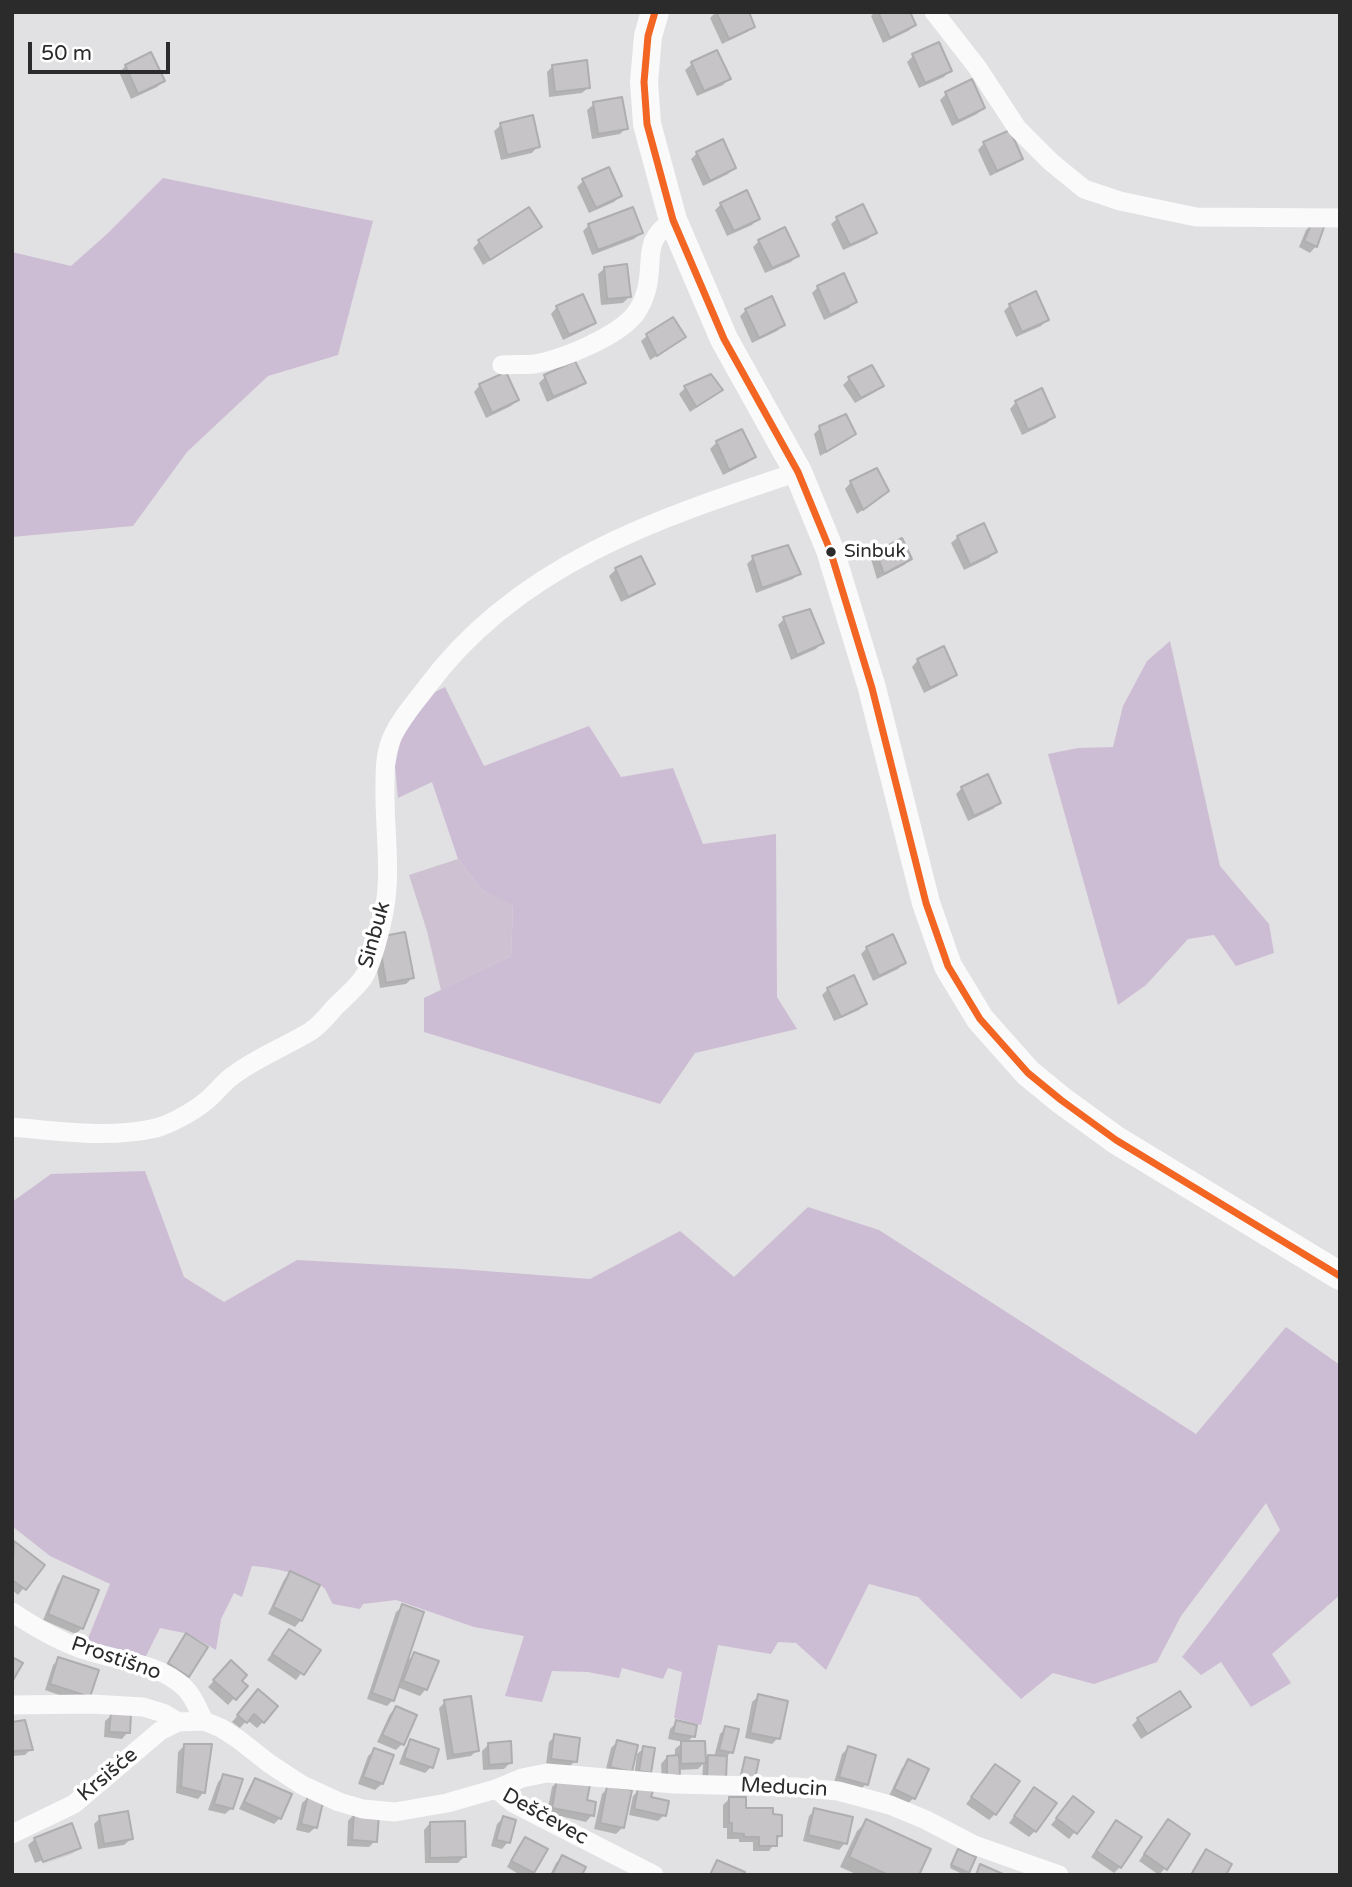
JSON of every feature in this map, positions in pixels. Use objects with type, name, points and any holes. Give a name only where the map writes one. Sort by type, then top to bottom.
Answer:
[{"type":"main road","points":[[655,12],[648,36],[645,82],[647,124],[673,220],[724,339],[798,472],[830,550],[872,688],[926,903],[948,965],[980,1019],[1028,1073],[1116,1140],[1340,1276]]},
{"type":"street","points":[[934,12],[977,67],[1017,128],[1051,162],[1084,189],[1120,201],[1196,217],[1340,218]]},
{"type":"street","points":[[502,365],[534,364],[564,355],[597,342],[626,323],[635,313],[647,287],[652,243],[658,232],[673,220]]},
{"type":"street","name":"Sinbuk","points":[[12,1127],[84,1134],[158,1128],[207,1101],[232,1076],[314,1029],[364,977],[381,925],[388,885],[385,800],[386,759],[391,739],[454,652],[490,618],[520,595],[574,560],[609,542],[698,505],[798,472]]},
{"type":"street","name":"Prostišno","points":[[12,1612],[46,1633],[79,1648],[138,1664],[169,1676],[186,1689],[204,1721]]},
{"type":"street","points":[[12,1705],[92,1704],[143,1707],[163,1713],[178,1722],[204,1721]]},
{"type":"street","name":"Deščevec","points":[[204,1721],[238,1739],[302,1785],[339,1802],[363,1809],[396,1812],[447,1803],[496,1789],[513,1803],[654,1875]]},
{"type":"street","name":"Krsišće","points":[[12,1834],[74,1804],[160,1731],[178,1722]]},
{"type":"street","name":"Meducin","points":[[496,1789],[547,1773],[674,1784],[796,1787],[838,1791],[890,1805],[974,1844],[1059,1875]]},
{"type":"shaded area","points":[[163,178],[373,221],[338,355],[268,376],[187,452],[133,526],[12,537],[12,252],[71,266]]},
{"type":"shaded area","points":[[1170,641],[1220,866],[1269,924],[1274,953],[1236,966],[1214,935],[1188,939],[1146,985],[1118,1005],[1048,754],[1078,748],[1113,747],[1123,706],[1147,661]]},
{"type":"shaded area","points":[[445,687],[484,766],[589,726],[621,777],[673,768],[703,844],[776,834],[777,997],[797,1029],[695,1053],[660,1104],[424,1032],[424,998],[511,956],[513,905],[482,890],[458,859],[432,782],[398,798],[395,766],[402,734],[425,697]]},
{"type":"shaded area","points":[[458,859],[482,890],[513,904],[511,956],[441,990],[427,931],[409,875]]},
{"type":"shaded area","points":[[145,1171],[184,1277],[224,1302],[297,1260],[590,1279],[680,1231],[734,1277],[808,1207],[879,1230],[1196,1434],[1286,1327],[1340,1365],[1340,1595],[1272,1654],[1291,1683],[1251,1707],[1221,1662],[1201,1675],[1182,1657],[1280,1530],[1266,1503],[1181,1616],[1157,1662],[1094,1684],[1053,1673],[1021,1699],[918,1597],[869,1584],[826,1670],[796,1643],[778,1642],[771,1654],[718,1645],[701,1725],[674,1718],[682,1672],[668,1668],[663,1679],[622,1668],[619,1678],[588,1672],[552,1671],[542,1702],[505,1696],[524,1636],[474,1627],[396,1600],[363,1604],[360,1609],[333,1604],[319,1584],[291,1573],[260,1567],[252,1566],[242,1597],[234,1593],[221,1619],[216,1650],[189,1634],[160,1628],[144,1660],[87,1641],[110,1584],[50,1556],[12,1526],[12,1202],[51,1174]]},
{"type":"building","points":[[716,12],[749,12],[755,27],[729,39]]},
{"type":"building","points":[[878,12],[910,12],[916,25],[890,38]]},
{"type":"building","points":[[939,42],[952,71],[925,83],[912,54]]},
{"type":"building","points":[[717,50],[731,79],[704,91],[691,62]]},
{"type":"building","points":[[151,52],[165,81],[138,94],[125,65]]},
{"type":"building","points":[[587,60],[590,88],[555,92],[552,65]]},
{"type":"building","points":[[972,79],[985,108],[958,121],[945,92]]},
{"type":"building","points":[[622,97],[628,129],[598,134],[593,102]]},
{"type":"building","points":[[533,115],[540,147],[507,155],[500,123]]},
{"type":"building","points":[[1010,130],[1023,159],[997,171],[983,142]]},
{"type":"building","points":[[723,139],[736,168],[710,181],[696,152]]},
{"type":"building","points":[[609,167],[622,196],[596,208],[582,179]]},
{"type":"building","points":[[747,190],[760,219],[734,231],[720,203]]},
{"type":"building","points":[[863,204],[877,233],[850,245],[836,217]]},
{"type":"building","points":[[529,207],[542,227],[490,260],[478,240]]},
{"type":"building","points":[[633,207],[643,233],[598,250],[588,224]]},
{"type":"building","points":[[1312,222],[1324,227],[1317,247],[1304,241]]},
{"type":"building","points":[[785,227],[799,256],[772,268],[758,240]]},
{"type":"building","points":[[627,264],[631,297],[607,299],[604,267]]},
{"type":"building","points":[[844,273],[857,302],[830,315],[817,286]]},
{"type":"building","points":[[1036,291],[1049,320],[1022,332],[1009,304]]},
{"type":"building","points":[[583,294],[596,323],[569,335],[556,306]]},
{"type":"building","points":[[772,296],[785,325],[759,338],[745,309]]},
{"type":"building","points":[[673,317],[686,337],[657,356],[646,334]]},
{"type":"building","points":[[575,361],[586,383],[553,397],[544,375]]},
{"type":"building","points":[[872,365],[884,386],[861,398],[848,377]]},
{"type":"building","points":[[506,372],[519,400],[492,413],[479,384]]},
{"type":"building","points":[[711,374],[723,390],[696,407],[684,386]]},
{"type":"building","points":[[1042,388],[1055,417],[1028,430],[1015,401]]},
{"type":"building","points":[[846,414],[856,434],[826,452],[819,426]]},
{"type":"building","points":[[742,429],[756,457],[729,470],[716,441]]},
{"type":"building","points":[[877,468],[889,491],[863,510],[850,481]]},
{"type":"building","points":[[984,523],[997,552],[970,565],[957,536]]},
{"type":"building","points":[[902,538],[912,559],[884,574],[876,552]]},
{"type":"building","points":[[788,545],[801,574],[762,588],[752,556]]},
{"type":"building","points":[[641,556],[655,584],[628,597],[615,568]]},
{"type":"building","points":[[810,609],[824,643],[797,655],[783,617]]},
{"type":"building","points":[[944,646],[957,675],[930,688],[917,659]]},
{"type":"building","points":[[988,774],[1001,803],[974,816],[961,787]]},
{"type":"building","points":[[405,932],[414,978],[386,983],[378,937]]},
{"type":"building","points":[[893,934],[906,963],[879,976],[866,947]]},
{"type":"building","points":[[854,975],[867,1004],[841,1017],[827,988]]},
{"type":"building","points":[[14,1541],[45,1565],[26,1590],[12,1580]]},
{"type":"building","points":[[290,1571],[320,1585],[302,1621],[273,1607]]},
{"type":"building","points":[[63,1576],[99,1590],[83,1629],[48,1614]]},
{"type":"building","points":[[402,1604],[424,1612],[394,1701],[372,1693]]},
{"type":"building","points":[[289,1629],[321,1650],[304,1675],[272,1654]]},
{"type":"building","points":[[186,1633],[208,1647],[189,1677],[168,1663]]},
{"type":"building","points":[[414,1652],[439,1661],[427,1690],[403,1681]]},
{"type":"building","points":[[12,1657],[23,1663],[12,1682]]},
{"type":"building","points":[[58,1657],[99,1670],[90,1697],[50,1684]]},
{"type":"building","points":[[231,1660],[247,1675],[242,1681],[248,1686],[236,1700],[213,1680]]},
{"type":"building","points":[[258,1689],[278,1706],[264,1723],[254,1714],[247,1723],[237,1715]]},
{"type":"building","points":[[1180,1691],[1191,1707],[1147,1734],[1137,1718]]},
{"type":"building","points":[[758,1694],[788,1701],[780,1739],[750,1733]]},
{"type":"building","points":[[471,1696],[479,1751],[453,1755],[444,1700]]},
{"type":"building","points":[[396,1706],[417,1715],[404,1745],[382,1735]]},
{"type":"building","points":[[111,1713],[131,1714],[130,1733],[109,1732]]},
{"type":"building","points":[[25,1720],[33,1750],[12,1751],[12,1722]]},
{"type":"building","points":[[676,1720],[697,1725],[695,1737],[673,1733]]},
{"type":"building","points":[[725,1726],[739,1729],[733,1753],[719,1750]]},
{"type":"building","points":[[554,1734],[580,1738],[577,1762],[551,1759]]},
{"type":"building","points":[[410,1739],[439,1749],[433,1768],[404,1758]]},
{"type":"building","points":[[617,1740],[638,1745],[632,1772],[610,1767]]},
{"type":"building","points":[[511,1741],[512,1763],[489,1765],[488,1743]]},
{"type":"building","points":[[681,1741],[705,1741],[706,1763],[681,1764]]},
{"type":"building","points":[[184,1744],[212,1744],[205,1793],[181,1787]]},
{"type":"building","points":[[643,1746],[655,1748],[651,1773],[639,1771]]},
{"type":"building","points":[[848,1746],[876,1755],[868,1785],[839,1777]]},
{"type":"building","points":[[374,1748],[394,1755],[383,1784],[363,1777]]},
{"type":"building","points":[[679,1755],[680,1777],[667,1777],[667,1756]]},
{"type":"building","points":[[708,1755],[727,1756],[726,1778],[707,1778]]},
{"type":"building","points":[[745,1757],[759,1760],[754,1783],[740,1780]]},
{"type":"building","points":[[908,1759],[929,1769],[915,1799],[894,1789]]},
{"type":"building","points":[[995,1764],[1020,1781],[996,1815],[971,1797]]},
{"type":"building","points":[[223,1774],[243,1779],[233,1809],[214,1804]]},
{"type":"building","points":[[255,1778],[292,1794],[281,1819],[244,1802]]},
{"type":"building","points":[[557,1779],[590,1785],[587,1800],[596,1802],[594,1816],[552,1808]]},
{"type":"building","points":[[607,1786],[632,1790],[624,1828],[600,1823]]},
{"type":"building","points":[[1034,1787],[1057,1803],[1036,1832],[1014,1816]]},
{"type":"building","points":[[638,1788],[653,1791],[651,1797],[669,1801],[666,1816],[634,1809]]},
{"type":"building","points":[[308,1795],[324,1798],[317,1828],[301,1824]]},
{"type":"building","points":[[1073,1796],[1094,1812],[1077,1834],[1056,1818]]},
{"type":"building","points":[[729,1797],[746,1797],[746,1808],[773,1808],[773,1814],[782,1815],[782,1836],[777,1836],[777,1846],[759,1846],[759,1837],[744,1837],[744,1834],[732,1833],[732,1823],[729,1823]]},
{"type":"building","points":[[814,1808],[853,1817],[847,1844],[808,1835]]},
{"type":"building","points":[[128,1811],[133,1839],[104,1844],[99,1816]]},
{"type":"building","points":[[354,1813],[379,1814],[377,1842],[352,1840]]},
{"type":"building","points":[[503,1816],[516,1820],[510,1843],[496,1840]]},
{"type":"building","points":[[866,1819],[931,1849],[919,1875],[888,1875],[849,1857]]},
{"type":"building","points":[[1168,1819],[1190,1834],[1167,1870],[1144,1854]]},
{"type":"building","points":[[1116,1820],[1142,1837],[1121,1868],[1096,1851]]},
{"type":"building","points":[[465,1821],[466,1857],[430,1858],[430,1822]]},
{"type":"building","points":[[72,1823],[81,1848],[43,1862],[34,1838]]},
{"type":"building","points":[[525,1837],[548,1849],[534,1873],[511,1861]]},
{"type":"building","points":[[958,1849],[976,1857],[969,1873],[951,1865]]},
{"type":"building","points":[[1206,1849],[1232,1864],[1226,1875],[1191,1875]]},
{"type":"building","points":[[562,1855],[586,1867],[582,1875],[552,1875]]},
{"type":"building","points":[[717,1860],[745,1872],[744,1875],[710,1875]]},
{"type":"building","points":[[980,1864],[1003,1874],[976,1875]]},
{"type":"transit line","points":[[655,12],[648,36],[644,82],[647,124],[673,220],[724,339],[798,472],[830,550],[872,688],[926,903],[948,966],[980,1019],[1028,1073],[1061,1100],[1116,1140],[1340,1276]]},
{"type":"place","name":"Sinbuk","points":[[831,552]]}]
